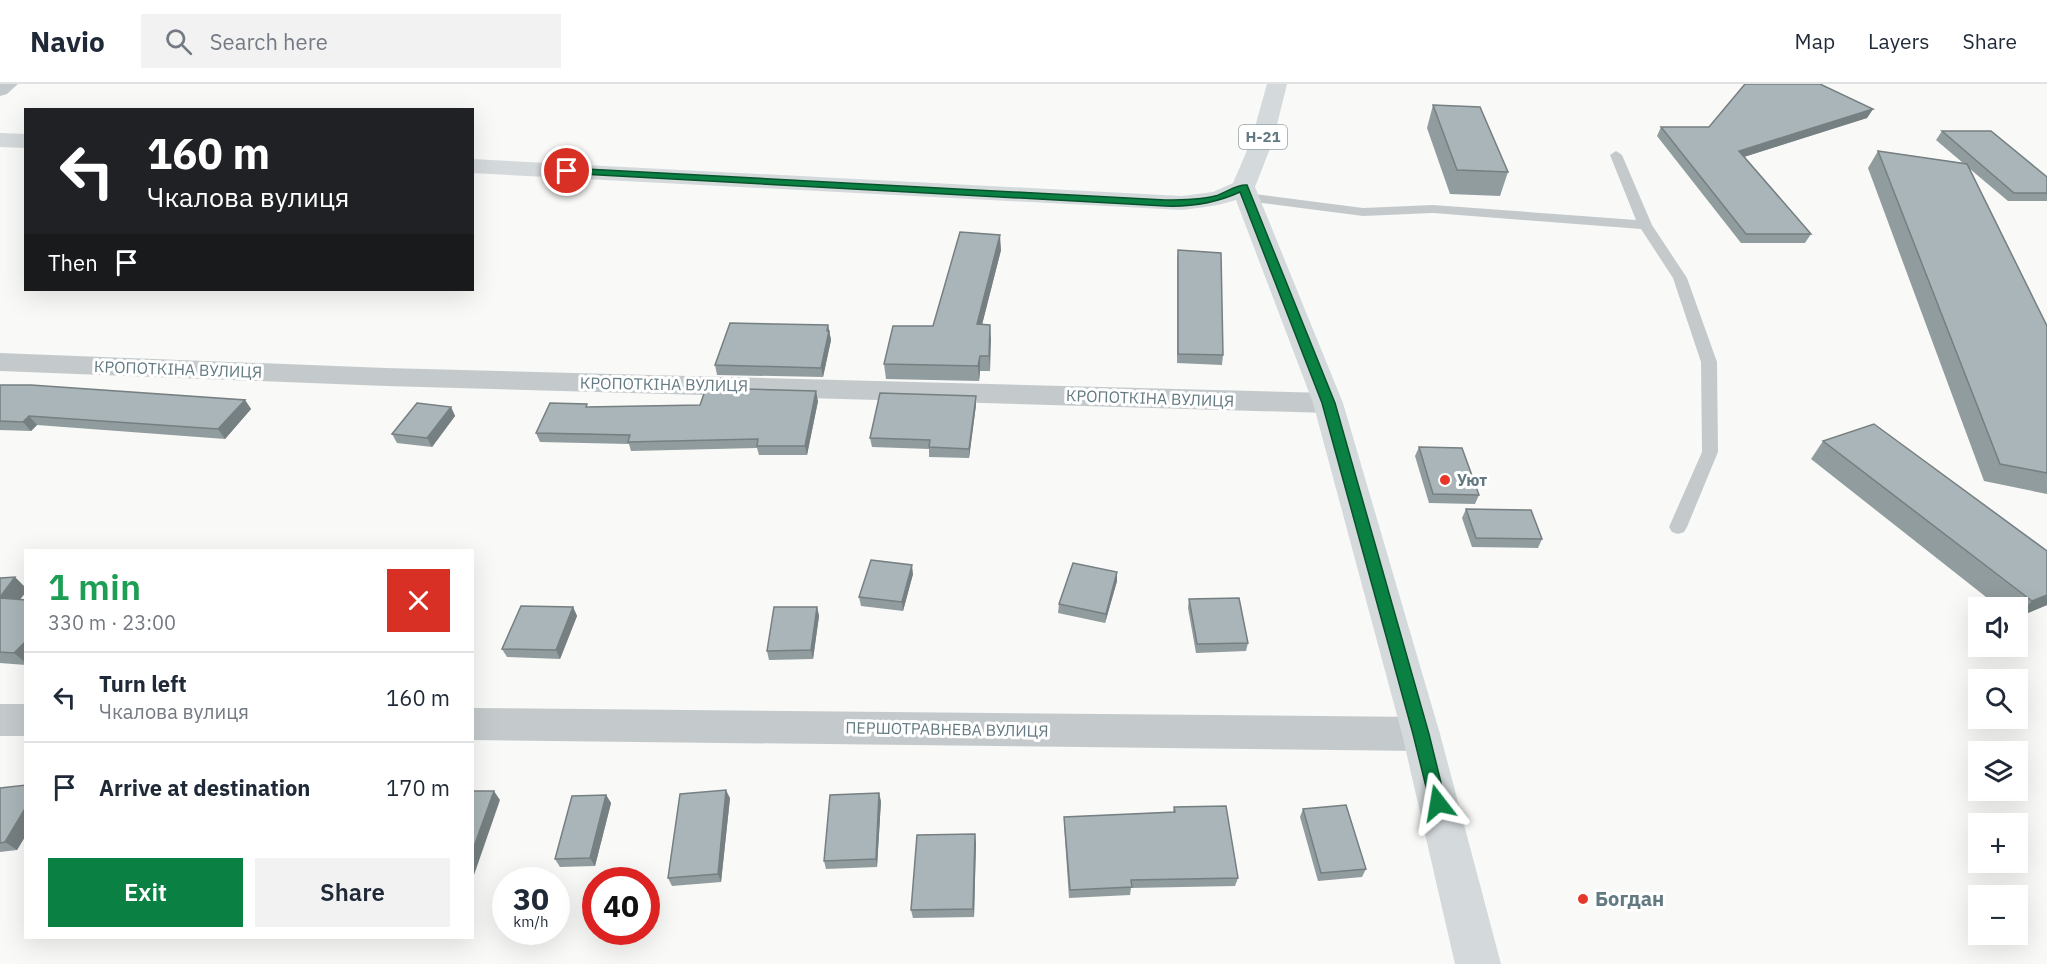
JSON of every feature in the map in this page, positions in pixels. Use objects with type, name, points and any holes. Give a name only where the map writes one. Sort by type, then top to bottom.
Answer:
[{"type":"main road","name":"Н-21","points":[[1245,192],[1262,141],[1277,84]]},
{"type":"main road","points":[[0,140],[24,141]]},
{"type":"main road","points":[[474,166],[1141,202],[1182,203],[1245,192],[1328,403],[1421,734],[1478,964]]},
{"type":"street","points":[[0,90],[8,84]]},
{"type":"street","name":"КРОПОТКІНА ВУЛИЦЯ","points":[[0,362],[386,377],[1328,403]]},
{"type":"street","points":[[0,720],[24,720]]},
{"type":"street","name":"ПЕРШОТРАВНЕВА ВУЛИЦЯ","points":[[474,724],[1421,734]]},
{"type":"lane","points":[[1616,154],[1645,225],[1680,278],[1710,362],[1710,452],[1678,527]]},
{"type":"lane","points":[[1245,192],[1347,211],[1411,213],[1433,209],[1645,225]]},
{"type":"building","points":[[1745,84],[1820,84],[1873,109],[1739,151],[1811,234],[1746,234],[1661,127],[1709,127]]},
{"type":"building","points":[[1433,105],[1480,107],[1508,172],[1457,170]]},
{"type":"building","points":[[1942,131],[1991,131],[2047,177],[2047,193],[2014,193]]},
{"type":"building","points":[[1878,151],[1967,164],[2047,326],[2047,473],[2000,464]]},
{"type":"building","points":[[960,232],[1000,235],[977,324],[990,325],[989,356],[980,356],[978,366],[884,364],[893,326],[933,326]]},
{"type":"building","points":[[1178,250],[1221,253],[1223,355],[1178,354]]},
{"type":"building","points":[[730,323],[828,325],[827,331],[829,331],[821,368],[715,365]]},
{"type":"building","points":[[0,385],[31,385],[245,400],[218,429],[29,416],[23,422],[0,421]]},
{"type":"building","points":[[706,388],[816,391],[805,446],[757,446],[758,439],[628,442],[630,435],[536,433],[550,403],[587,404],[586,407],[700,405]]},
{"type":"building","points":[[880,393],[976,396],[969,449],[929,447],[930,440],[870,438]]},
{"type":"building","points":[[417,403],[451,407],[427,438],[392,434]]},
{"type":"building","points":[[1874,424],[2047,551],[2047,595],[2032,601],[1823,441]]},
{"type":"building","name":"Уют","points":[[1419,447],[1462,448],[1479,495],[1433,494]]},
{"type":"building","points":[[1466,509],[1531,510],[1542,539],[1476,538]]},
{"type":"building","points":[[871,560],[912,565],[902,602],[859,597]]},
{"type":"building","points":[[1073,563],[1117,572],[1106,614],[1059,604]]},
{"type":"building","points":[[15,577],[0,597],[0,578]]},
{"type":"building","points":[[0,598],[24,600],[24,643],[14,653],[0,652]]},
{"type":"building","points":[[1239,598],[1248,643],[1197,644],[1189,599]]},
{"type":"building","points":[[521,606],[573,607],[556,650],[502,649]]},
{"type":"building","points":[[774,607],[817,607],[811,650],[767,651]]},
{"type":"building","points":[[24,785],[24,810],[5,842],[0,843],[0,788]]},
{"type":"building","points":[[726,790],[718,874],[668,878],[680,794]]},
{"type":"building","points":[[474,791],[494,791],[474,846]]},
{"type":"building","points":[[879,793],[876,859],[824,861],[830,795]]},
{"type":"building","points":[[606,795],[590,858],[555,859],[572,796]]},
{"type":"building","points":[[1346,805],[1366,869],[1321,873],[1303,809]]},
{"type":"building","points":[[1226,806],[1238,878],[1131,880],[1132,887],[1070,890],[1064,817],[1175,812],[1174,807]]},
{"type":"building","points":[[975,834],[973,909],[911,910],[917,835]]},
{"type":"place","name":"Уют","points":[[1445,480]]},
{"type":"place","name":"Богдан","points":[[1583,899]]},
{"type":"route","points":[[567,171],[1165,203],[1218,198],[1244,187],[1328,403],[1421,734],[1438,803]]}]
